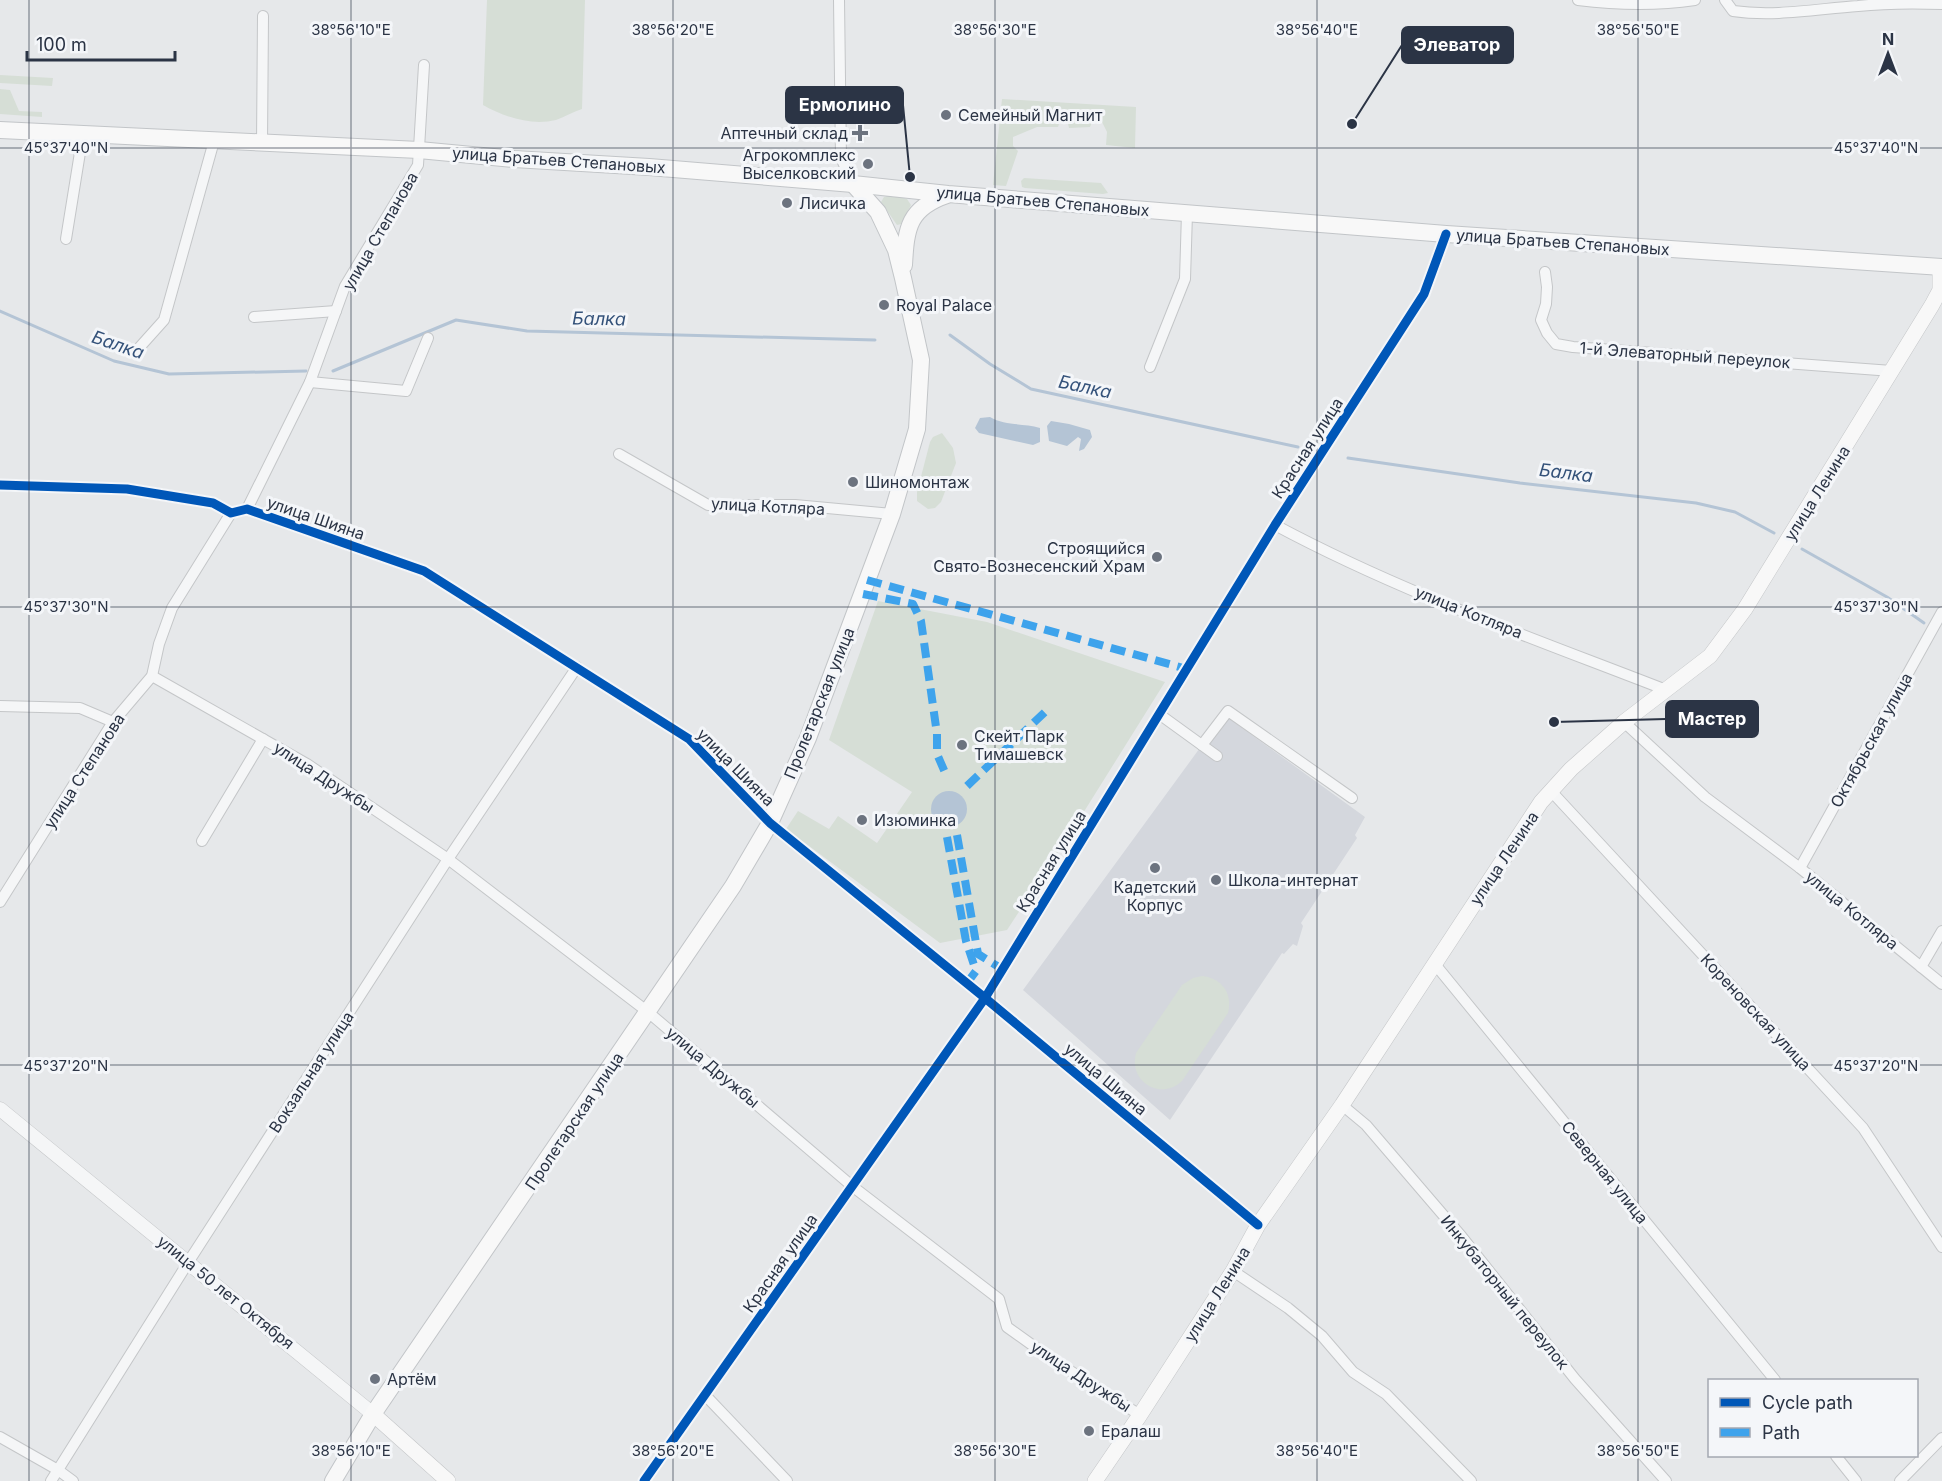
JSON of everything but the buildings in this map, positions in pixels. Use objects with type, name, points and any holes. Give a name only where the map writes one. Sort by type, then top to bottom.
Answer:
[{"type":"main road","name":"улица Братьев Степановых","points":[[0,130],[419,150],[514,159],[650,166],[948,194],[1446,234],[1941,267]]},
{"type":"main road","name":"Пролетарская улица","points":[[333,1481],[374,1414],[733,886],[770,823],[808,738],[892,514],[912,453],[918,429],[920,406],[921,360],[896,250],[878,212],[853,184]]},
{"type":"main road","points":[[903,278],[905,239],[912,219],[930,201],[948,194]]},
{"type":"main road","name":"улица Ленина","points":[[1102,1478],[1233,1270],[1258,1226],[1342,1105],[1541,802],[1571,769],[1624,722],[1710,656],[1745,609],[1940,290],[1941,267]]},
{"type":"main road","name":"улица 50 лет Октября","points":[[374,1414],[448,1481]]},
{"type":"street","name":"Пролетарская улица","points":[[839,0],[841,158],[853,184]]},
{"type":"street","points":[[1578,0],[1615,4],[1656,4],[1695,0]]},
{"type":"street","points":[[1725,0],[1733,11],[1751,14],[1821,11],[1889,4],[1942,4]]},
{"type":"street","points":[[262,143],[263,16]]},
{"type":"street","name":"улица Степанова","points":[[247,510],[310,382],[345,286],[418,165],[424,65]]},
{"type":"street","points":[[66,239],[83,134]]},
{"type":"street","points":[[138,349],[164,320],[214,141]]},
{"type":"street","points":[[1150,367],[1185,279],[1187,213]]},
{"type":"street","name":"Красная улица","points":[[644,1481],[985,998],[1275,525],[1424,294],[1446,234]]},
{"type":"street","name":"1-й Элеваторный переулок","points":[[1545,272],[1546,304],[1541,320],[1547,333],[1556,344],[1892,371]]},
{"type":"street","points":[[254,317],[336,312]]},
{"type":"street","points":[[310,382],[406,391],[428,338]]},
{"type":"street","name":"улица Котляра","points":[[620,454],[708,505],[795,505],[892,514]]},
{"type":"street","points":[[0,485],[127,489],[213,503],[231,513]]},
{"type":"street","name":"улица Шияна","points":[[231,513],[247,510],[424,571],[689,739],[770,823],[985,998],[1258,1226]]},
{"type":"street","name":"улица Степанова","points":[[0,902],[113,722],[152,676],[159,644],[172,608],[231,513]]},
{"type":"street","name":"улица Котляра","points":[[1275,525],[1327,553],[1522,634],[1666,690]]},
{"type":"street","name":"Октябрьская улица","points":[[1800,868],[1942,612]]},
{"type":"street","name":"Вокзальная улица","points":[[51,1481],[189,1261],[448,859],[577,667]]},
{"type":"street","name":"улица Дружбы","points":[[152,676],[307,764],[448,859],[648,1012],[852,1185],[999,1299],[1007,1327],[1053,1360],[1140,1415]]},
{"type":"street","points":[[0,706],[80,708],[113,722]]},
{"type":"street","points":[[1202,745],[1228,711],[1352,798]]},
{"type":"street","points":[[1159,714],[1217,756]]},
{"type":"street","name":"улица Котляра","points":[[1624,722],[1705,797],[1800,868],[1942,984]]},
{"type":"street","name":"улица Дружбы","points":[[202,841],[263,739]]},
{"type":"street","name":"Кореновская улица","points":[[1551,791],[1863,1128],[1942,1247]]},
{"type":"street","points":[[1921,967],[1942,931]]},
{"type":"street","name":"Северная улица","points":[[1434,963],[1773,1379]]},
{"type":"street","name":"Инкубаторный переулок","points":[[1342,1105],[1366,1125],[1462,1237],[1575,1378],[1666,1481]]},
{"type":"street","name":"улица 50 лет Октября","points":[[0,1109],[374,1414]]},
{"type":"street","points":[[1233,1270],[1288,1308],[1322,1336],[1353,1372],[1386,1394],[1472,1481]]},
{"type":"street","points":[[706,1396],[787,1481]]},
{"type":"street","points":[[0,1437],[73,1481]]},
{"type":"street","points":[[1900,1481],[1942,1438]]},
{"type":"street","points":[[1838,1457],[1856,1481]]},
{"type":"shaded area","points":[[487,0],[585,0],[582,109],[556,120],[537,122],[509,117],[483,105]]},
{"type":"shaded area","points":[[0,75],[53,78],[52,86],[0,83]]},
{"type":"shaded area","points":[[0,89],[10,90],[19,111],[42,112],[42,117],[0,114]]},
{"type":"shaded area","points":[[1002,99],[1136,107],[1135,148],[1106,145],[1107,132],[1101,120],[1093,120],[1090,127],[1069,128],[1066,114],[1062,115],[1058,127],[1037,127],[1013,137],[1013,146],[1018,151],[1006,186],[993,185]]},
{"type":"shaded area","points":[[1024,178],[1101,183],[1108,193],[1025,188],[1022,187],[1021,181]]},
{"type":"shaded area","points":[[892,195],[907,199],[911,205],[901,224],[897,225],[881,202],[884,197]]},
{"type":"shaded area","points":[[942,433],[953,448],[956,463],[941,502],[935,508],[928,509],[917,501],[917,492],[930,442],[933,437]]},
{"type":"shaded area","points":[[878,601],[987,622],[1165,682],[1007,930],[940,943],[786,829],[798,811],[829,829],[838,816],[877,843],[912,792],[829,740]]},
{"type":"shaded area","name":"Школа-интернат","points":[[1224,715],[1365,817],[1355,835],[1357,838],[1301,923],[1303,926],[1297,946],[1293,944],[1284,954],[1282,953],[1170,1120],[1023,990]]},
{"type":"shaded area","points":[[1202,976],[1215,980],[1224,988],[1229,999],[1228,1013],[1182,1081],[1174,1087],[1156,1089],[1142,1080],[1137,1072],[1136,1053],[1182,985],[1193,978]]},
{"type":"water","points":[[990,417],[1002,422],[1040,428],[1040,442],[1033,445],[979,433],[975,428],[980,418]]},
{"type":"water","points":[[1051,421],[1090,430],[1092,437],[1084,449],[1079,451],[1081,439],[1078,437],[1067,446],[1049,441],[1047,426]]},
{"type":"water","points":[[949,791],[962,796],[967,809],[962,822],[949,827],[936,822],[931,809],[936,796]]},
{"type":"waterway","name":"Балка","points":[[0,311],[114,361],[169,374],[306,371]]},
{"type":"waterway","name":"Балка","points":[[333,371],[456,320],[527,331],[875,340]]},
{"type":"waterway","name":"Балка","points":[[950,335],[990,364],[1031,389],[1298,447]]},
{"type":"waterway","name":"Балка","points":[[1348,458],[1520,483],[1696,503],[1735,512],[1774,533]]},
{"type":"waterway","name":"Балка","points":[[1802,549],[1887,597],[1924,623]]},
{"type":"marked path","points":[[867,580],[1187,669]]},
{"type":"marked path","points":[[863,594],[913,604],[921,621],[937,734],[937,754],[947,777]]},
{"type":"marked path","points":[[967,786],[1045,712]]},
{"type":"marked path","points":[[957,835],[978,954],[1002,969]]},
{"type":"marked path","points":[[947,837],[966,941],[976,971],[967,983]]},
{"type":"cycle path","points":[[644,1481],[985,998],[1275,525],[1424,294],[1446,234]]},
{"type":"cycle path","points":[[0,485],[127,489],[213,503],[231,513],[247,509],[424,571],[689,739],[770,823],[1258,1225]]},
{"type":"place","name":"Семейный Магнит","points":[[946,115]]},
{"type":"place","name":"Элеватор","points":[[1352,124]]},
{"type":"place","name":"Аптечный склад","points":[[860,133]]},
{"type":"place","name":"Агрокомплекс Выселковский","points":[[868,164]]},
{"type":"place","name":"Ермолино","points":[[910,177]]},
{"type":"place","name":"Лисичка","points":[[787,203]]},
{"type":"place","name":"Royal Palace","points":[[884,305]]},
{"type":"place","name":"Шиномонтаж","points":[[853,482]]},
{"type":"place","name":"Строящийся Свято-Вознесенский Храм","points":[[1157,557]]},
{"type":"place","name":"Мастер","points":[[1554,722]]},
{"type":"place","name":"Скейт Парк Тимашевск","points":[[962,745]]},
{"type":"place","name":"Изюминка","points":[[862,820]]},
{"type":"place","name":"Кадетский Корпус","points":[[1155,868]]},
{"type":"place","name":"Школа-интернат","points":[[1216,880]]},
{"type":"place","name":"Артём","points":[[375,1379]]},
{"type":"place","name":"Ералаш","points":[[1089,1431]]}]
